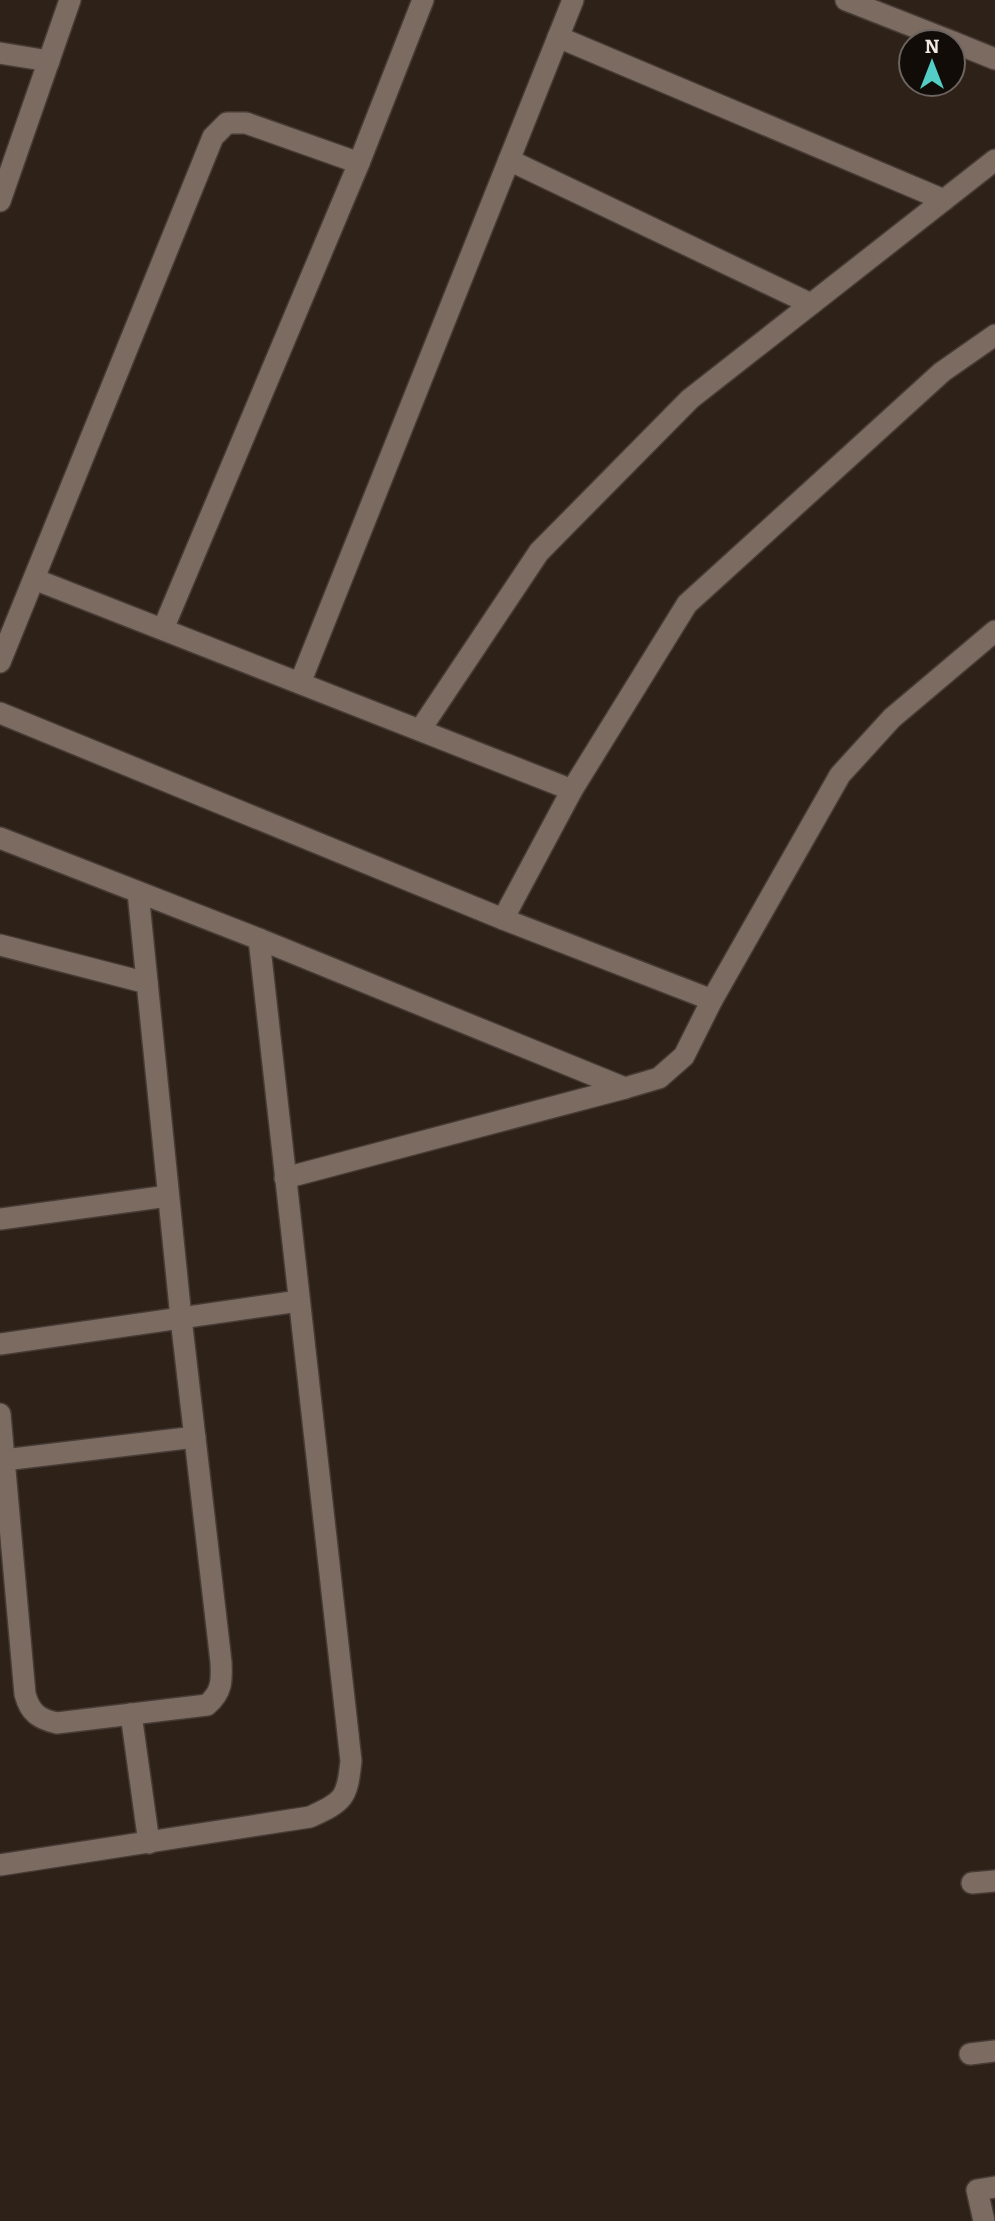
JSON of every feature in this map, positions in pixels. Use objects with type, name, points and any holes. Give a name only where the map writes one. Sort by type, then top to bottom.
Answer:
[{"type":"street","points":[[0,201],[70,0]]},
{"type":"street","points":[[163,629],[359,163],[423,0]]},
{"type":"street","points":[[300,683],[573,0]]},
{"type":"street","points":[[846,0],[917,28]]},
{"type":"street","points":[[558,37],[944,200]]},
{"type":"street","points":[[967,48],[995,59]]},
{"type":"street","points":[[0,53],[49,61]]},
{"type":"street","points":[[0,662],[213,137],[227,123],[246,123],[359,163]]},
{"type":"street","points":[[509,160],[811,304]]},
{"type":"street","points":[[421,730],[539,552],[690,399],[995,160]]},
{"type":"street","points":[[503,919],[572,790],[687,604],[942,372],[995,335]]},
{"type":"street","points":[[34,579],[572,790]]},
{"type":"street","points":[[285,1178],[659,1078],[684,1056],[712,1000],[841,775],[892,718],[995,631]]},
{"type":"street","points":[[0,713],[503,919],[712,1000]]},
{"type":"street","points":[[0,838],[259,939],[625,1088]]},
{"type":"street","points":[[0,1414],[6,1552],[24,1694],[28,1707],[41,1720],[57,1723],[207,1705],[218,1695],[222,1681],[168,1196],[138,892]]},
{"type":"street","points":[[0,1866],[310,1817],[337,1804],[348,1789],[351,1761],[259,939]]},
{"type":"street","points":[[0,945],[147,983]]},
{"type":"street","points":[[0,1219],[168,1196]]},
{"type":"street","points":[[0,1345],[299,1301]]},
{"type":"street","points":[[4,1460],[195,1437]]},
{"type":"street","points":[[131,1714],[149,1843]]},
{"type":"street","points":[[972,1883],[995,1881]]},
{"type":"street","points":[[970,2054],[995,2051]]},
{"type":"street","points":[[984,2221],[977,2190],[995,2188]]}]
